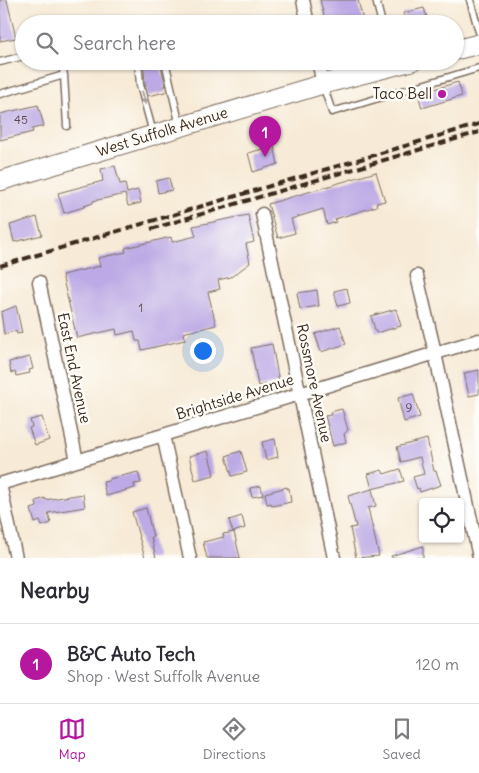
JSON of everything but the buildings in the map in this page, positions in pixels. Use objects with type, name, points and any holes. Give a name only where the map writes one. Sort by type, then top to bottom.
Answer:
[{"type":"main road","points":[[464,48],[479,44]]},
{"type":"main road","name":"West Suffolk Avenue","points":[[0,181],[368,70]]},
{"type":"street","points":[[303,0],[306,15]]},
{"type":"street","points":[[320,70],[323,84]]},
{"type":"street","name":"Rossmore Avenue","points":[[262,214],[334,558]]},
{"type":"street","points":[[417,276],[479,557]]},
{"type":"street","name":"East End Avenue","points":[[39,282],[77,460]]},
{"type":"street","name":"Brightside Avenue","points":[[0,484],[479,340]]},
{"type":"street","points":[[163,435],[190,558]]},
{"type":"street","points":[[0,484],[16,558]]},
{"type":"lane","points":[[376,0],[380,15]]},
{"type":"lane","points":[[470,0],[479,32]]},
{"type":"lane","points":[[0,62],[15,58]]},
{"type":"lane","points":[[323,84],[332,112],[479,68]]},
{"type":"lane","points":[[63,70],[68,126]]},
{"type":"lane","points":[[139,70],[140,85],[154,135]]},
{"type":"lane","points":[[167,70],[181,127]]},
{"type":"lane","points":[[0,94],[64,75]]},
{"type":"railway","points":[[0,266],[479,124]]},
{"type":"railway","points":[[151,229],[479,132]]},
{"type":"place","name":"Taco Bell","points":[[442,94]]},
{"type":"place","name":"B&C Auto Tech","points":[[265,157]]}]
